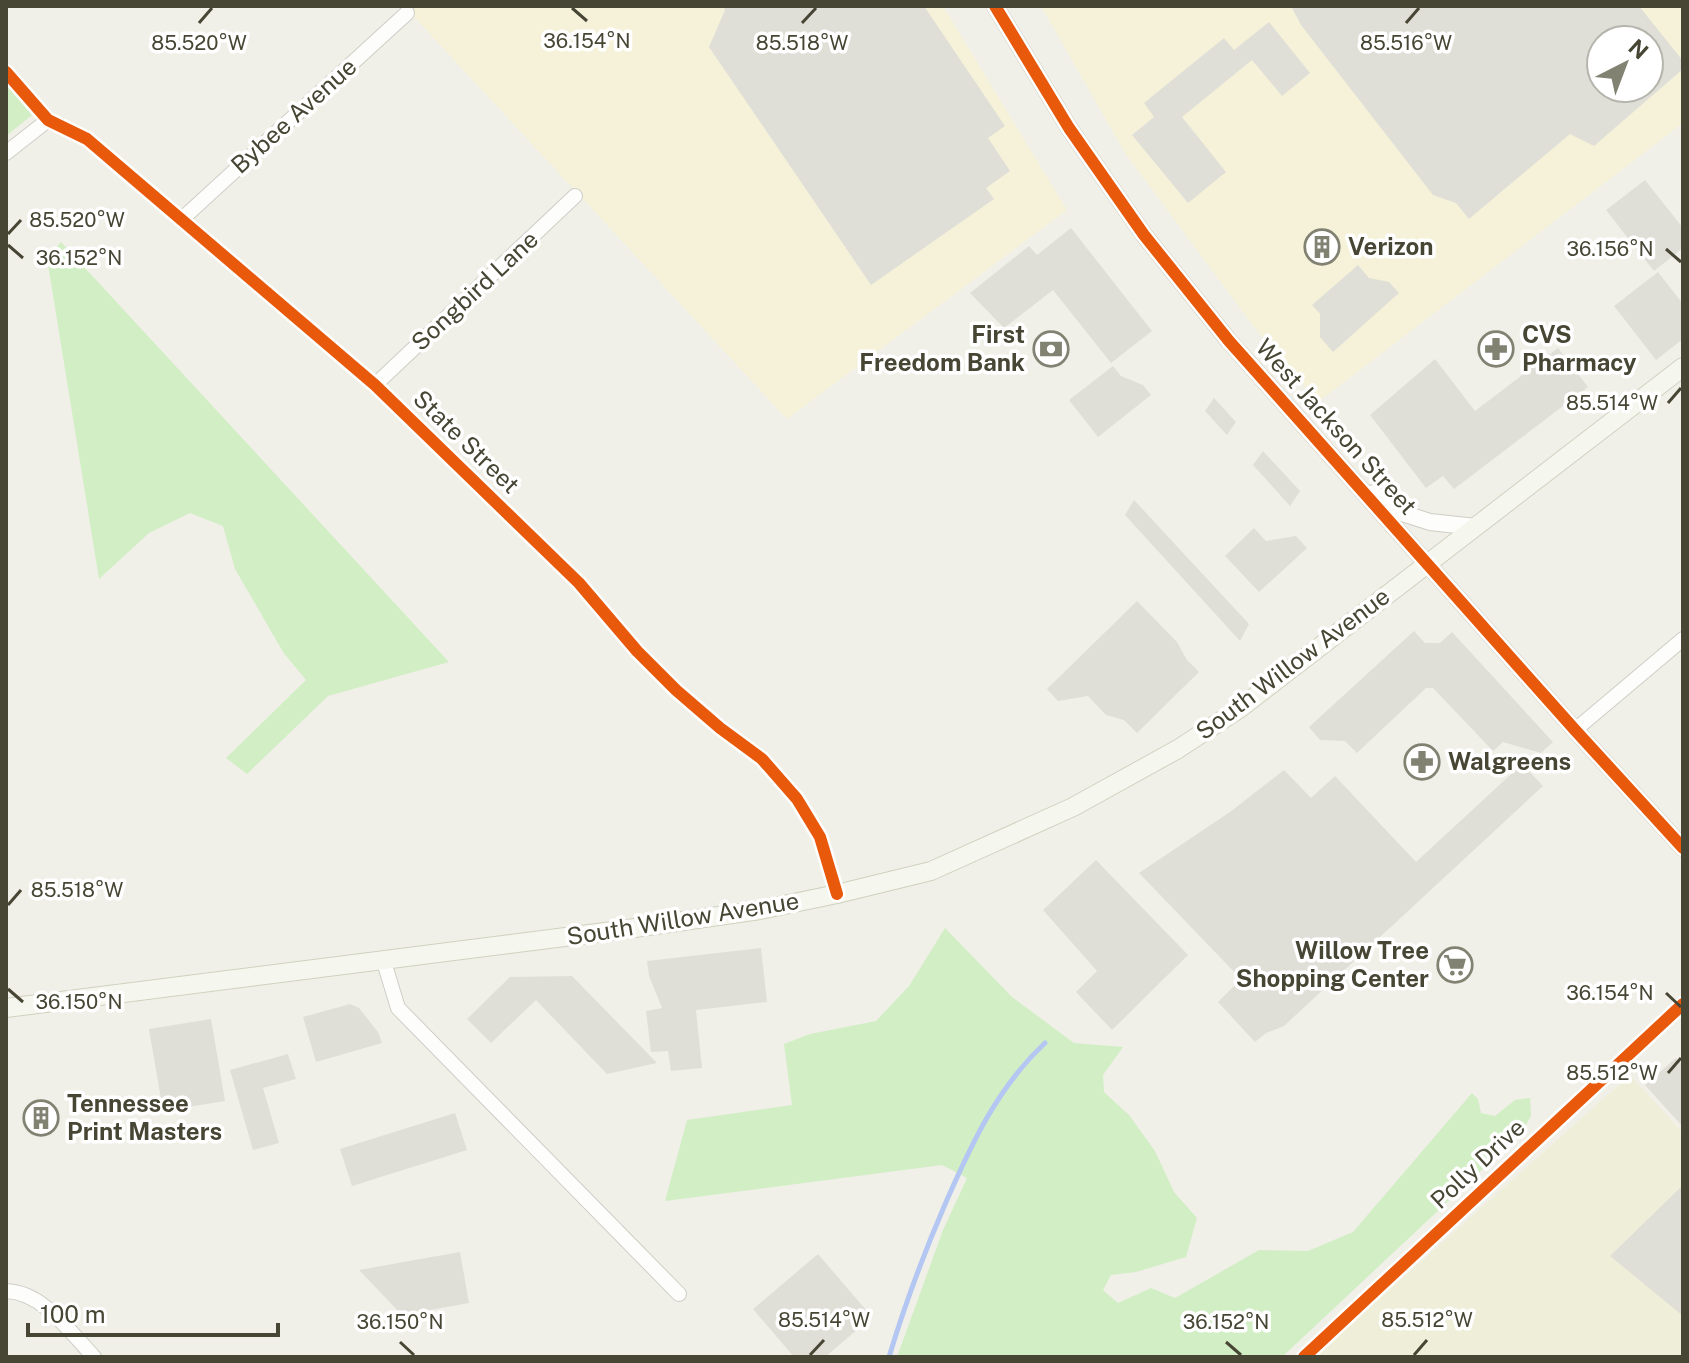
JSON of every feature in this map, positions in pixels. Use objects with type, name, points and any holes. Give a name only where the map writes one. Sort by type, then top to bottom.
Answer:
[{"type":"main road","name":"South Willow Avenue","points":[[6,1008],[384,962],[719,916],[837,894],[931,871],[1073,807],[1168,754],[1239,709],[1683,367]]},
{"type":"street","name":"West Jackson Street","points":[[995,6],[1069,128],[1144,235],[1229,341],[1683,848]]},
{"type":"street","name":"Bybee Avenue","points":[[182,219],[407,13]]},
{"type":"street","name":"State Street","points":[[6,72],[48,120],[87,139],[375,385],[579,583],[637,651],[676,690],[762,759],[797,799],[820,837],[837,894]]},
{"type":"street","points":[[6,153],[48,120]]},
{"type":"street","name":"Songbird Lane","points":[[375,385],[575,196]]},
{"type":"street","points":[[1355,482],[1405,514],[1430,522],[1476,527]]},
{"type":"street","points":[[1575,730],[1683,639]]},
{"type":"street","points":[[384,962],[398,1008],[679,1294]]},
{"type":"street","name":"Polly Drive","points":[[1304,1357],[1683,1004]]},
{"type":"street","points":[[6,1291],[17,1291],[44,1305],[94,1357]]},
{"type":"shaded area","points":[[404,6],[943,6],[1067,210],[787,419]]},
{"type":"shaded area","points":[[723,6],[924,6],[1005,126],[988,138],[1010,171],[986,188],[994,199],[871,285],[709,47],[725,10]]},
{"type":"shaded area","points":[[1041,6],[1683,6],[1683,123],[1318,402],[1254,327],[1125,153]]},
{"type":"shaded area","points":[[1291,6],[1639,6],[1653,24],[1585,24],[1585,104],[1643,104],[1594,146],[1570,134],[1469,219],[1456,203],[1433,195],[1301,25]]},
{"type":"shaded area","points":[[1269,22],[1310,73],[1282,96],[1252,60],[1182,117],[1226,172],[1188,203],[1132,135],[1154,117],[1144,103],[1224,38],[1234,50]]},
{"type":"shaded area","points":[[1665,38],[1683,61],[1683,69],[1665,85]]},
{"type":"shaded area","points":[[1645,180],[1683,228],[1683,248],[1654,271],[1606,210]]},
{"type":"shaded area","points":[[1071,228],[1152,331],[1111,363],[1053,290],[1004,328],[970,293],[1029,246],[1037,255]]},
{"type":"shaded area","points":[[1358,265],[1369,278],[1389,282],[1399,293],[1333,352],[1320,337],[1320,314],[1312,305]]},
{"type":"shaded area","points":[[1658,272],[1683,304],[1683,339],[1656,360],[1614,306]]},
{"type":"shaded area","points":[[1558,348],[1588,387],[1454,489],[1443,476],[1426,488],[1370,415],[1435,359],[1475,411]]},
{"type":"shaded area","points":[[1113,366],[1121,376],[1143,385],[1151,395],[1098,437],[1069,400]]},
{"type":"shaded area","points":[[1214,398],[1236,422],[1227,435],[1205,411]]},
{"type":"shaded area","points":[[1263,451],[1300,491],[1290,506],[1253,465]]},
{"type":"shaded area","points":[[1134,500],[1249,624],[1240,641],[1125,515]]},
{"type":"shaded area","points":[[1254,528],[1266,541],[1296,536],[1307,548],[1259,592],[1225,556]]},
{"type":"shaded area","points":[[1137,601],[1177,642],[1187,660],[1199,672],[1137,733],[1124,720],[1106,715],[1088,696],[1058,701],[1047,689]]},
{"type":"shaded area","points":[[1414,631],[1425,643],[1440,643],[1452,632],[1553,742],[1541,753],[1503,742],[1493,751],[1433,688],[1426,688],[1357,753],[1345,741],[1320,740],[1309,727]]},
{"type":"shaded area","points":[[1522,764],[1543,786],[1284,1026],[1266,1033],[1255,1042],[1218,1002],[1241,979],[1139,873],[1230,812],[1284,770],[1311,798],[1335,776],[1416,862]]},
{"type":"shaded area","points":[[1096,860],[1188,955],[1112,1030],[1076,992],[1097,971],[1043,910]]},
{"type":"shaded area","points":[[761,948],[767,1002],[696,1010],[702,1068],[671,1071],[668,1051],[651,1052],[646,1011],[662,1008],[649,976],[647,961]]},
{"type":"shaded area","points":[[572,976],[657,1063],[607,1074],[536,1000],[491,1043],[467,1019],[510,977]]},
{"type":"shaded area","points":[[350,1004],[359,1008],[378,1032],[382,1043],[316,1062],[303,1017]]},
{"type":"shaded area","points":[[211,1019],[225,1101],[163,1111],[149,1029]]},
{"type":"shaded area","points":[[288,1054],[296,1079],[263,1088],[279,1143],[253,1150],[230,1070]]},
{"type":"shaded area","points":[[1676,1058],[1683,1066],[1683,1127],[1645,1085]]},
{"type":"shaded area","points":[[1630,1075],[1683,1133],[1683,1357],[1314,1357]]},
{"type":"shaded area","points":[[455,1113],[467,1150],[352,1186],[340,1149]]},
{"type":"shaded area","points":[[1683,1185],[1683,1316],[1610,1256]]},
{"type":"shaded area","points":[[460,1252],[469,1303],[402,1315],[359,1270]]},
{"type":"shaded area","points":[[818,1254],[872,1317],[825,1357],[794,1357],[753,1309]]},
{"type":"green space","points":[[6,85],[32,115],[6,136]]},
{"type":"green space","points":[[61,242],[449,662],[328,696],[247,774],[226,758],[306,680],[283,652],[235,569],[223,526],[190,513],[149,533],[99,579],[47,258]]},
{"type":"green space","points":[[945,928],[1012,997],[1074,1043],[1123,1047],[1103,1075],[1104,1092],[1129,1115],[1155,1151],[1174,1192],[1197,1218],[1186,1257],[1136,1272],[1111,1275],[1103,1290],[1118,1303],[1151,1288],[1175,1298],[1259,1250],[1308,1251],[1353,1232],[1472,1093],[1478,1099],[1481,1113],[1495,1116],[1515,1100],[1530,1098],[1531,1116],[1522,1132],[1282,1357],[897,1357],[943,1230],[967,1178],[942,1165],[665,1201],[687,1120],[792,1105],[784,1044],[810,1034],[876,1021],[909,986]]},
{"type":"waterway","points":[[889,1357],[930,1240],[976,1138],[999,1098],[1045,1043]]},
{"type":"cycle path","points":[[995,6],[1069,128],[1144,235],[1229,341],[1683,848]]},
{"type":"cycle path","points":[[6,72],[48,120],[87,139],[375,385],[579,583],[637,651],[676,690],[762,759],[797,799],[820,837],[837,894]]},
{"type":"cycle path","points":[[1304,1357],[1683,1004]]},
{"type":"place","name":"Verizon","points":[[1322,247]]},
{"type":"place","name":"First Freedom Bank","points":[[1051,349]]},
{"type":"place","name":"CVS Pharmacy","points":[[1496,349]]},
{"type":"place","name":"Walgreens","points":[[1422,762]]},
{"type":"place","name":"Willow Tree Shopping Center","points":[[1455,965]]},
{"type":"place","name":"Tennessee Print Masters","points":[[41,1118]]}]
